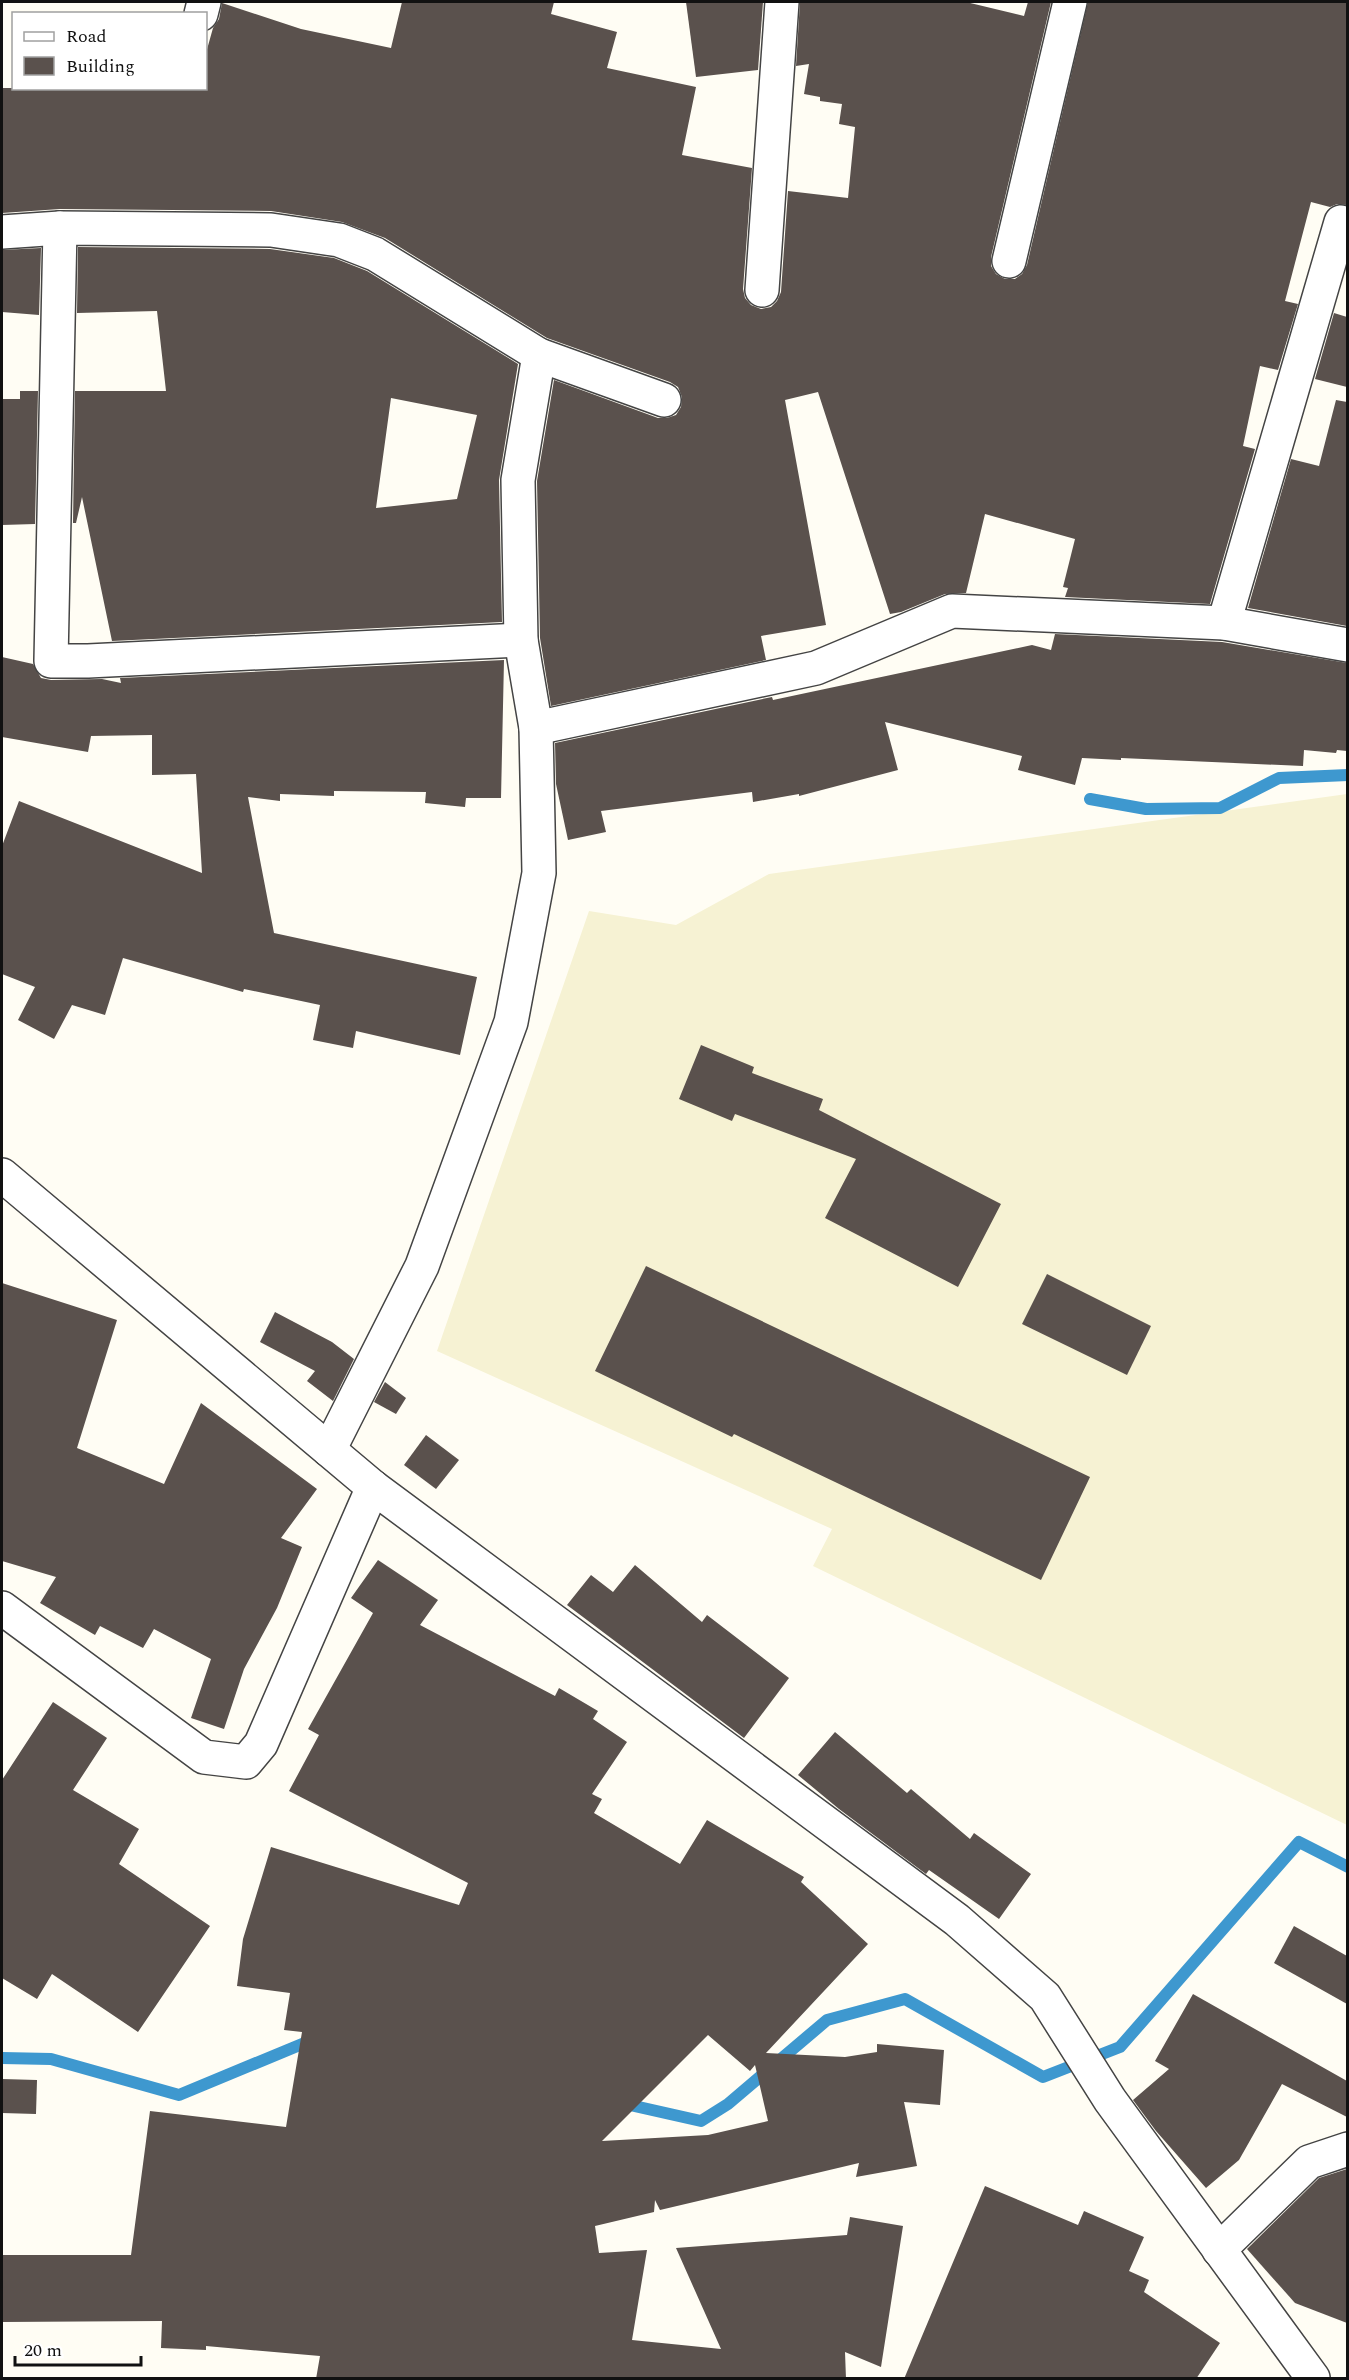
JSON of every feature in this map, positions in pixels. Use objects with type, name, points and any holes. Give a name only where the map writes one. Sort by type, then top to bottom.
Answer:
[{"type":"street","points":[[762,290],[782,2]]},
{"type":"street","points":[[1009,261],[1060,35],[1070,2]]},
{"type":"street","points":[[1224,623],[1341,222]]},
{"type":"street","points":[[60,228],[51,661],[521,640]]},
{"type":"street","points":[[2,232],[60,228],[271,230],[339,240],[375,254],[539,355],[664,400]]},
{"type":"street","points":[[329,1450],[422,1266],[511,1022],[538,873],[536,728],[521,640],[518,480],[539,355]]},
{"type":"street","points":[[536,728],[816,668],[952,611],[1224,623],[1347,645]]},
{"type":"street","points":[[2,1175],[373,1487],[957,1920],[1045,1997],[1110,2100],[1313,2379]]},
{"type":"street","points":[[2,1608],[204,1757],[246,1762],[261,1744],[373,1487]]},
{"type":"street","points":[[1219,2250],[1310,2162],[1347,2149]]},
{"type":"shaded area","points":[[1347,794],[1347,1825],[813,1566],[832,1529],[437,1351],[589,911],[676,925],[769,874]]},
{"type":"building","points":[[402,2],[554,2],[551,14],[617,32],[607,68],[696,87],[682,155],[752,168],[743,289],[745,298],[751,305],[761,309],[771,307],[781,292],[788,191],[848,198],[855,127],[839,124],[842,104],[820,101],[820,97],[804,94],[809,64],[796,66],[800,2],[966,2],[1024,16],[1028,2],[1051,2],[991,257],[991,266],[996,274],[1005,279],[1015,279],[1022,274],[1027,265],[1088,2],[1347,2],[1347,205],[1337,204],[1330,207],[1311,202],[1285,301],[1298,304],[1278,370],[1260,366],[1243,446],[1255,449],[1210,604],[1065,597],[1068,588],[1063,587],[1075,539],[985,514],[966,593],[945,594],[901,612],[890,614],[818,392],[785,400],[826,625],[761,636],[766,660],[551,706],[540,638],[537,481],[554,380],[658,418],[676,415],[681,407],[682,397],[678,387],[670,382],[547,338],[385,238],[342,222],[271,211],[60,209],[2,213],[2,88],[12,88],[12,90],[207,90],[207,49],[213,28],[219,19],[222,3],[301,29],[391,48]]},
{"type":"building","points":[[686,2],[763,2],[758,70],[696,77]]},
{"type":"building","points":[[78,247],[270,249],[334,258],[367,271],[518,364],[499,480],[502,622],[112,641],[82,497],[76,523],[73,523],[75,391],[166,391],[157,311],[77,313]],"holes":[[[391,398],[477,415],[457,499],[376,508]]]},
{"type":"building","points":[[41,248],[39,315],[2,312],[2,250]]},
{"type":"building","points":[[1334,313],[1347,317],[1347,387],[1315,379]]},
{"type":"building","points":[[20,391],[38,391],[35,524],[2,525],[2,399],[20,399]]},
{"type":"building","points":[[1336,400],[1347,402],[1347,626],[1248,608],[1291,459],[1319,466]]},
{"type":"building","points":[[1055,634],[1222,642],[1347,663],[1347,751],[1337,750],[1336,753],[1304,750],[1303,766],[1082,758],[1075,785],[1018,770],[1022,756],[885,722],[898,770],[799,796],[799,794],[753,802],[752,792],[601,811],[606,832],[568,840],[556,784],[555,743],[1032,645],[1051,650]]},
{"type":"building","points":[[2,657],[33,664],[41,678],[51,680],[102,679],[121,683],[120,678],[504,660],[501,798],[466,798],[465,807],[425,803],[426,792],[334,791],[334,796],[280,794],[280,801],[248,797],[274,933],[477,977],[460,1055],[356,1031],[353,1048],[313,1040],[320,1005],[244,989],[243,992],[123,958],[105,1015],[72,1005],[54,1039],[18,1020],[35,987],[2,974],[2,846],[19,801],[202,873],[196,774],[152,775],[152,735],[91,736],[88,752],[2,737]]},
{"type":"building","points":[[701,1045],[754,1067],[752,1073],[823,1099],[819,1110],[1001,1204],[958,1287],[825,1218],[856,1159],[735,1114],[732,1121],[679,1099]]},
{"type":"building","points":[[646,1266],[1090,1477],[1041,1580],[734,1434],[732,1437],[595,1371]]},
{"type":"building","points":[[1047,1274],[1151,1326],[1127,1375],[1022,1324]]},
{"type":"building","points":[[2,1283],[117,1320],[77,1448],[164,1484],[201,1403],[317,1489],[281,1538],[302,1547],[277,1608],[244,1669],[224,1729],[191,1718],[211,1659],[154,1629],[143,1648],[100,1626],[95,1635],[40,1603],[56,1577],[2,1561]]},
{"type":"building","points":[[275,1312],[332,1342],[354,1359],[333,1401],[307,1381],[315,1371],[260,1342]]},
{"type":"building","points":[[385,1382],[406,1398],[396,1414],[374,1402]]},
{"type":"building","points":[[426,1435],[459,1460],[436,1489],[404,1465]]},
{"type":"building","points":[[378,1560],[438,1600],[420,1625],[555,1696],[559,1688],[598,1711],[593,1719],[627,1742],[592,1794],[602,1799],[594,1813],[680,1864],[707,1820],[804,1877],[801,1882],[868,1944],[766,2053],[845,2057],[877,2052],[877,2044],[944,2050],[940,2105],[904,2102],[917,2166],[856,2177],[859,2163],[660,2210],[655,2200],[654,2212],[595,2226],[599,2253],[647,2250],[632,2340],[721,2349],[676,2248],[847,2235],[850,2217],[903,2226],[881,2367],[845,2352],[846,2379],[316,2379],[320,2356],[206,2346],[206,2350],[161,2348],[162,2321],[2,2322],[2,2255],[131,2255],[150,2111],[286,2127],[302,2032],[284,2030],[290,1993],[237,1986],[243,1939],[271,1847],[459,1905],[468,1883],[289,1791],[319,1735],[308,1729],[373,1613],[351,1598]],"holes":[[[708,2035],[750,2071],[755,2065],[768,2121],[708,2135],[602,2141]]]},
{"type":"building","points":[[635,1565],[702,1622],[707,1615],[789,1678],[744,1738],[567,1605],[591,1575],[613,1592]]},
{"type":"building","points":[[53,1702],[107,1738],[73,1790],[139,1829],[119,1864],[210,1926],[138,2032],[52,1974],[37,1999],[2,1978],[2,1780]]},
{"type":"building","points":[[835,1732],[907,1793],[911,1789],[970,1839],[974,1833],[1031,1874],[999,1919],[929,1870],[926,1874],[839,1809],[798,1775]]},
{"type":"building","points":[[1294,1926],[1347,1956],[1347,2004],[1274,1963]]},
{"type":"building","points":[[1193,1994],[1347,2081],[1347,2117],[1282,2084],[1239,2160],[1206,2188],[1156,2131],[1133,2100],[1169,2069],[1155,2061]]},
{"type":"building","points":[[2,2079],[37,2080],[36,2114],[2,2113]]},
{"type":"building","points":[[1347,2169],[1347,2323],[1295,2303],[1247,2249],[1319,2178]]},
{"type":"building","points":[[985,2186],[1078,2225],[1084,2211],[1144,2237],[1129,2271],[1149,2280],[1144,2292],[1220,2343],[1196,2379],[904,2379]]},
{"type":"waterway","points":[[1090,799],[1146,809],[1220,808],[1279,778],[1348,775]]},
{"type":"waterway","points":[[621,2103],[701,2121],[728,2104],[827,2020],[905,1999],[1043,2077],[1120,2047],[1299,1842],[1348,1867]]},
{"type":"waterway","points":[[2,2058],[51,2059],[179,2095],[307,2042],[315,2044]]}]
